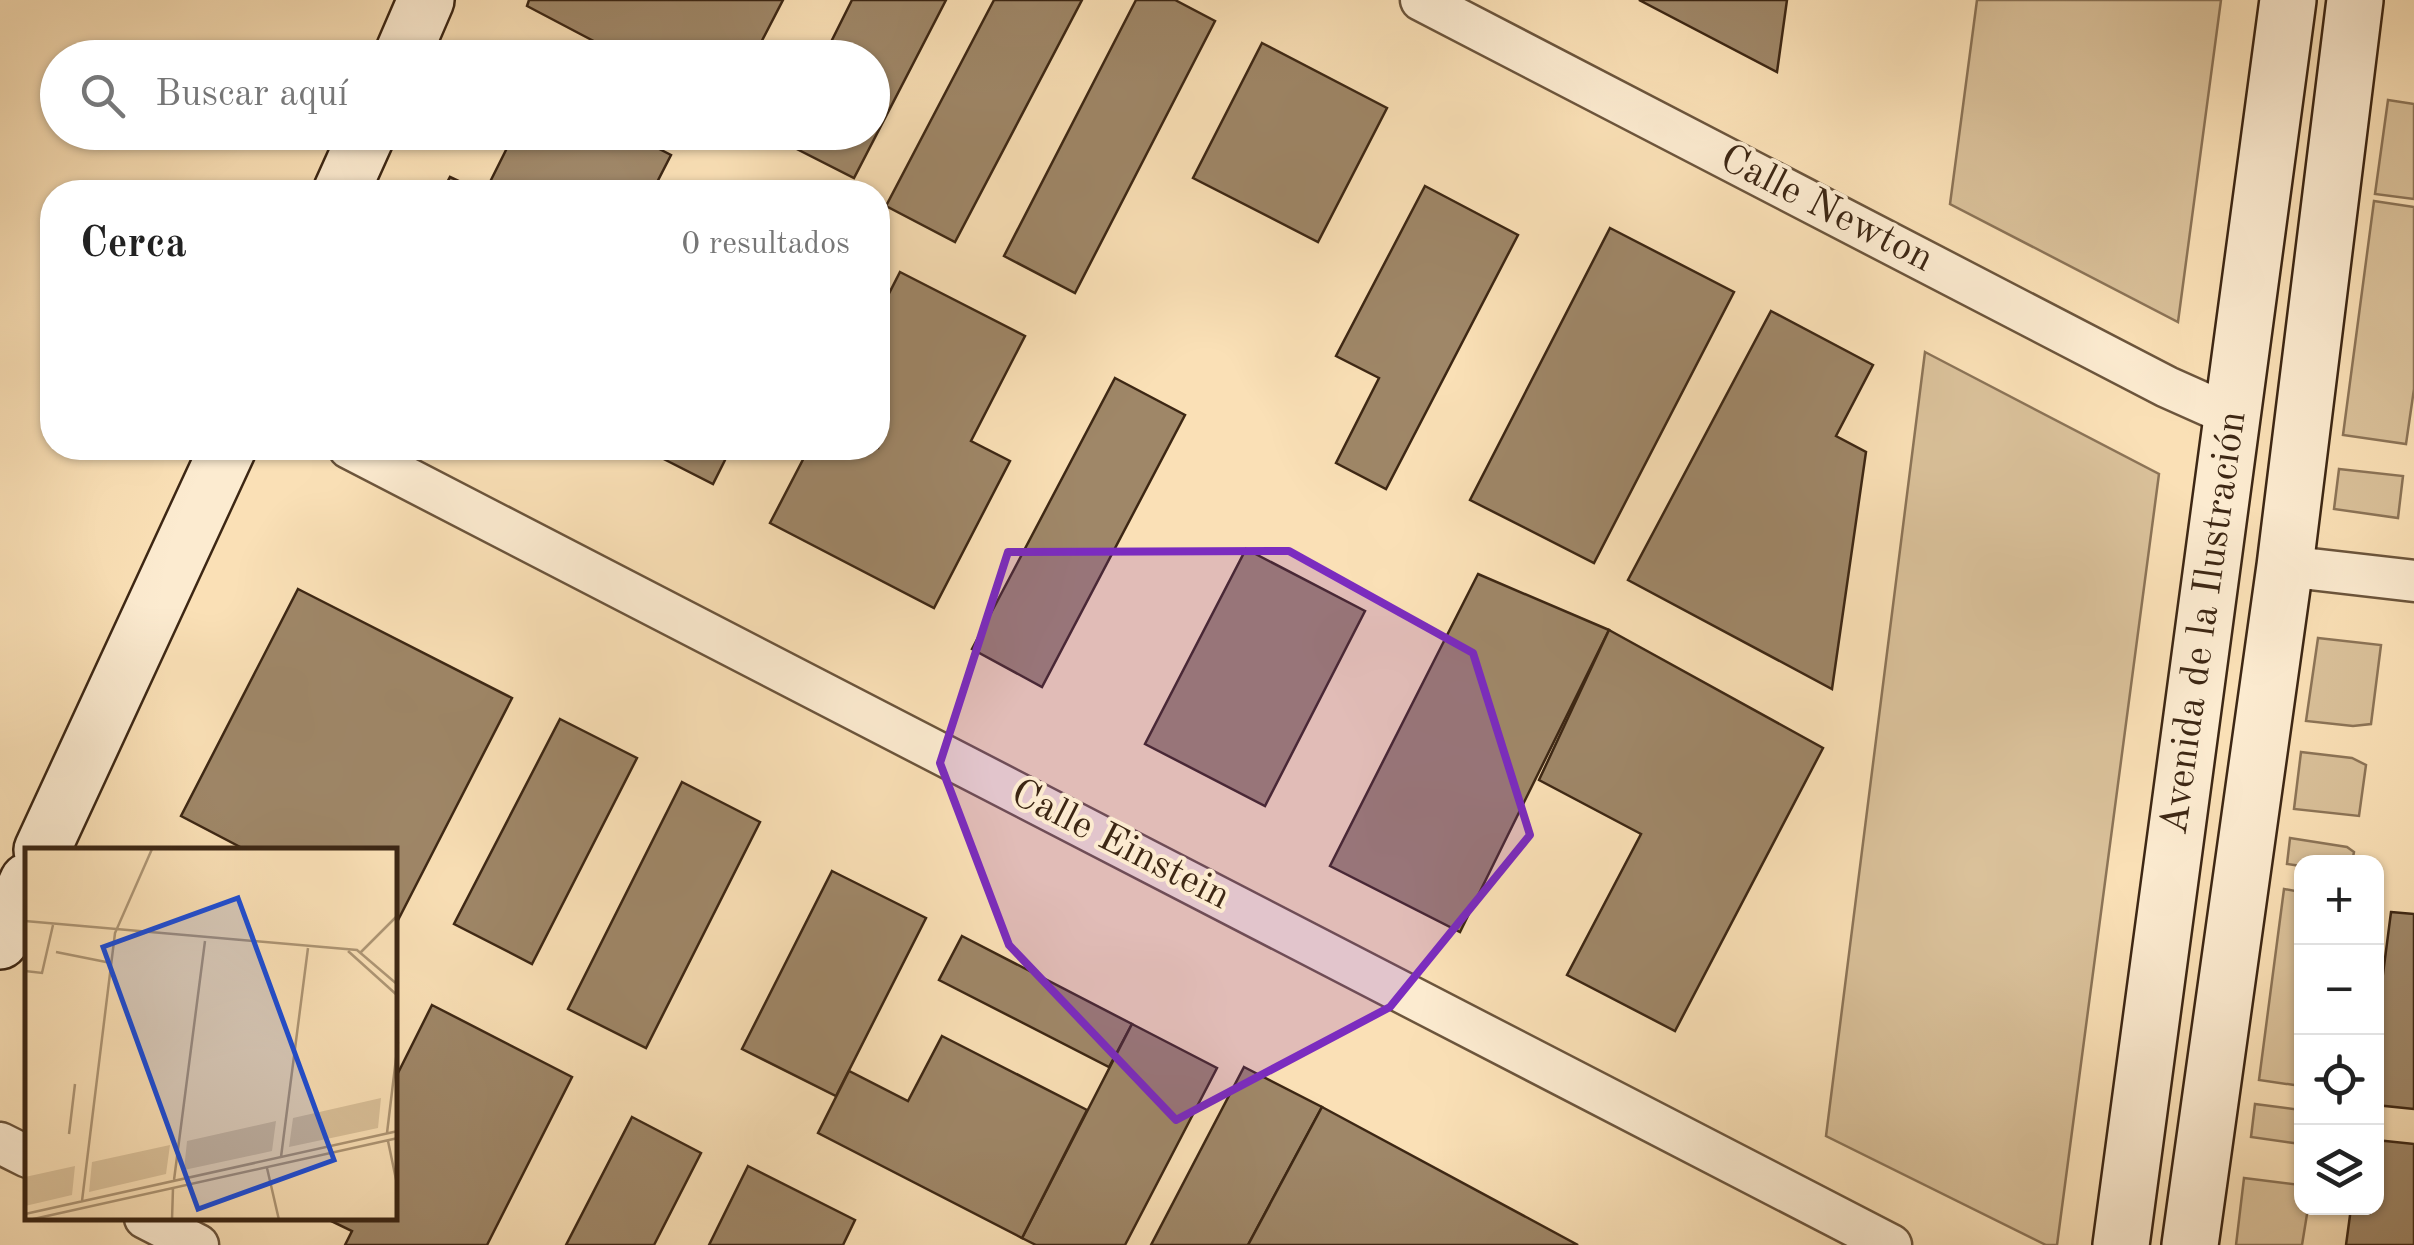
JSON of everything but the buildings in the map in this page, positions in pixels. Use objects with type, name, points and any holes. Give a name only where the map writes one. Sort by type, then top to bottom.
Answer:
[{"type":"street","points":[[409,40],[426,0]]},
{"type":"street","name":"Calle Newton","points":[[1421,0],[2168,387],[2232,416]]},
{"type":"street","name":"Avenida de la Ilustración","points":[[2121,1245],[2288,0]]},
{"type":"street","name":"Avenida de la Ilustración","points":[[2190,1245],[2285,566],[2355,0]]},
{"type":"street","points":[[347,180],[360,150]]},
{"type":"street","points":[[43,848],[222,460]]},
{"type":"street","name":"Calle Einstein","points":[[372,460],[1891,1245]]},
{"type":"street","points":[[2285,566],[2414,581]]},
{"type":"street","points":[[0,941],[25,888]]},
{"type":"street","points":[[0,1143],[25,1156]]},
{"type":"street","points":[[148,1220],[198,1245]]},
{"type":"highlighted area","points":[[1289,551],[1473,653],[1530,835],[1390,1007],[1176,1120],[1009,945],[940,763],[1008,552]]},
{"type":"shaded area","points":[[1977,0],[2221,0],[2178,322],[1950,204]]},
{"type":"shaded area","points":[[2388,100],[2414,104],[2414,199],[2375,194]]},
{"type":"shaded area","points":[[2374,201],[2414,207],[2414,389],[2406,444],[2343,435]]},
{"type":"shaded area","points":[[1925,352],[2159,474],[2057,1245],[2046,1245],[1826,1136]]},
{"type":"shaded area","points":[[2339,469],[2403,476],[2398,518],[2334,509]]},
{"type":"shaded area","points":[[2318,638],[2381,645],[2371,724],[2306,721]]},
{"type":"shaded area","points":[[2301,752],[2352,758],[2366,765],[2359,816],[2294,809]]},
{"type":"shaded area","points":[[2290,838],[2347,847],[2354,852],[2294,855],[2294,865],[2287,864]]},
{"type":"shaded area","points":[[2284,889],[2294,891],[2294,1085],[2259,1080]]},
{"type":"shaded area","points":[[2255,1104],[2294,1109],[2294,1143],[2251,1137]]},
{"type":"shaded area","points":[[2244,1178],[2294,1184],[2294,1215],[2307,1215],[2302,1245],[2236,1245]]}]
